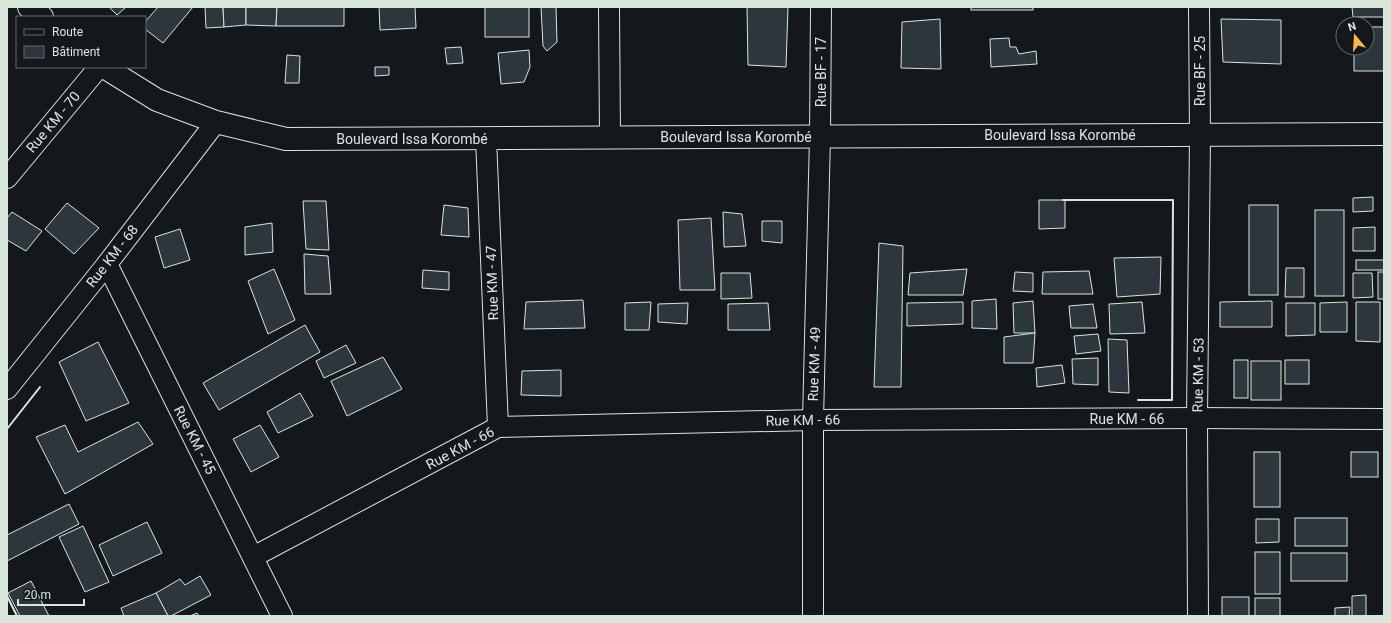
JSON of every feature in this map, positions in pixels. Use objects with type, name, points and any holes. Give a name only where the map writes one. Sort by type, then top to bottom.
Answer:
[{"type":"street","points":[[29,7],[41,16]]},
{"type":"street","points":[[609,7],[610,137]]},
{"type":"street","name":"Rue BF - 17","points":[[820,137],[822,7]]},
{"type":"street","name":"Rue BF - 25","points":[[1199,7],[1200,135]]},
{"type":"street","name":"Rue KM - 70","points":[[7,178],[98,68]]},
{"type":"street","name":"Boulevard Issa Korombé","points":[[106,68],[157,100],[216,122],[286,139],[1384,134]]},
{"type":"street","name":"Rue KM - 68","points":[[7,389],[107,264],[216,122]]},
{"type":"street","name":"Rue KM - 53","points":[[1198,616],[1197,418],[1200,135]]},
{"type":"street","name":"Rue KM - 49","points":[[813,616],[813,420],[820,137]]},
{"type":"street","name":"Rue KM - 47","points":[[486,138],[498,428]]},
{"type":"street","name":"Rue KM - 45","points":[[107,264],[282,616]]},
{"type":"street","name":"Rue KM - 66","points":[[254,557],[498,428],[813,420],[1197,418],[1384,420]]},
{"type":"building","points":[[109,7],[124,7],[125,8],[117,15]]},
{"type":"building","points":[[158,7],[193,7],[163,43],[146,30],[146,21]]},
{"type":"building","points":[[205,7],[223,7],[224,27],[206,28]]},
{"type":"building","points":[[223,7],[246,7],[246,25],[224,27]]},
{"type":"building","points":[[246,7],[277,7],[276,26],[246,25]]},
{"type":"building","points":[[277,7],[344,7],[344,26],[276,26]]},
{"type":"building","points":[[379,7],[415,7],[416,28],[380,30]]},
{"type":"building","points":[[485,7],[529,7],[529,37],[485,37]]},
{"type":"building","points":[[541,7],[556,7],[557,42],[547,51],[543,46]]},
{"type":"building","points":[[747,7],[788,7],[786,67],[748,65]]},
{"type":"building","points":[[971,7],[1033,7],[1033,10],[971,10]]},
{"type":"building","points":[[1352,7],[1384,7],[1384,17],[1353,16]]},
{"type":"building","points":[[940,19],[941,69],[901,68],[902,22]]},
{"type":"building","points":[[1221,19],[1281,20],[1281,64],[1223,62]]},
{"type":"building","points":[[1375,27],[1384,27],[1384,71],[1354,71],[1354,56],[1375,56]]},
{"type":"building","points":[[1009,38],[1010,47],[1016,47],[1019,54],[1036,51],[1037,64],[991,67],[990,39]]},
{"type":"building","points":[[461,47],[463,63],[447,64],[445,48]]},
{"type":"building","points":[[529,50],[530,67],[524,82],[501,84],[498,53]]},
{"type":"building","points":[[287,55],[300,56],[299,83],[285,83]]},
{"type":"building","points":[[375,67],[389,67],[389,75],[375,76]]},
{"type":"building","points":[[1373,197],[1373,211],[1353,212],[1353,198]]},
{"type":"building","points":[[1039,200],[1065,200],[1065,228],[1039,229]]},
{"type":"building","points":[[303,201],[326,201],[329,250],[306,249]]},
{"type":"building","points":[[67,203],[99,228],[74,254],[45,229]]},
{"type":"building","points":[[444,205],[468,208],[469,237],[441,235]]},
{"type":"building","points":[[1249,205],[1278,205],[1278,295],[1249,295]]},
{"type":"building","points":[[1315,210],[1344,210],[1344,296],[1315,296]]},
{"type":"building","points":[[12,212],[42,231],[26,251],[7,240],[7,218]]},
{"type":"building","points":[[723,212],[742,214],[746,246],[724,247]]},
{"type":"building","points":[[711,218],[715,290],[680,290],[678,220]]},
{"type":"building","points":[[762,221],[782,221],[782,243],[762,241]]},
{"type":"building","points":[[272,223],[273,252],[245,255],[245,227]]},
{"type":"building","points":[[1375,227],[1375,251],[1353,251],[1353,228]]},
{"type":"building","points":[[180,229],[190,260],[164,268],[155,237]]},
{"type":"building","points":[[879,243],[903,246],[901,387],[874,387]]},
{"type":"building","points":[[304,254],[328,256],[331,294],[305,294]]},
{"type":"building","points":[[1161,257],[1160,294],[1117,297],[1114,258]]},
{"type":"building","points":[[1356,260],[1384,260],[1384,270],[1356,270]]},
{"type":"building","points":[[1286,268],[1304,268],[1304,297],[1285,297]]},
{"type":"building","points":[[274,269],[295,320],[268,334],[248,281]]},
{"type":"building","points":[[967,269],[963,295],[908,295],[910,273]]},
{"type":"building","points":[[423,270],[449,272],[449,290],[422,288]]},
{"type":"building","points":[[1089,271],[1093,294],[1042,294],[1043,272]]},
{"type":"building","points":[[1015,272],[1033,273],[1033,292],[1013,291]]},
{"type":"building","points":[[1378,272],[1384,272],[1384,299],[1378,299]]},
{"type":"building","points":[[721,273],[750,273],[752,298],[721,299]]},
{"type":"building","points":[[1353,273],[1372,273],[1373,297],[1353,298]]},
{"type":"building","points":[[996,299],[997,329],[972,328],[972,301]]},
{"type":"building","points":[[583,300],[585,328],[524,329],[526,302]]},
{"type":"building","points":[[1033,301],[1035,333],[1014,333],[1013,303]]},
{"type":"building","points":[[1272,301],[1272,327],[1220,327],[1220,302]]},
{"type":"building","points":[[651,302],[649,330],[625,330],[625,303]]},
{"type":"building","points":[[963,302],[963,324],[907,326],[907,303]]},
{"type":"building","points":[[1142,302],[1145,333],[1110,334],[1109,304]]},
{"type":"building","points":[[1347,302],[1347,332],[1320,332],[1320,303]]},
{"type":"building","points":[[1356,302],[1380,302],[1380,342],[1356,341]]},
{"type":"building","points":[[688,303],[687,324],[658,322],[658,304]]},
{"type":"building","points":[[768,303],[770,330],[728,330],[728,304]]},
{"type":"building","points":[[1286,303],[1315,303],[1315,335],[1286,336]]},
{"type":"building","points":[[1093,304],[1097,328],[1071,328],[1069,306]]},
{"type":"building","points":[[305,325],[320,352],[219,410],[203,383]]},
{"type":"building","points":[[1035,333],[1033,363],[1004,363],[1004,337]]},
{"type":"building","points":[[1098,334],[1101,351],[1076,354],[1074,336]]},
{"type":"building","points":[[1108,339],[1127,340],[1129,393],[1109,392]]},
{"type":"building","points":[[98,342],[129,403],[86,421],[59,362]]},
{"type":"building","points":[[346,345],[356,363],[324,378],[316,361]]},
{"type":"building","points":[[383,357],[402,389],[347,416],[331,381]]},
{"type":"building","points":[[1098,358],[1098,385],[1073,384],[1072,359]]},
{"type":"building","points":[[1234,360],[1248,360],[1248,398],[1234,398]]},
{"type":"building","points":[[1285,360],[1309,360],[1309,384],[1285,384]]},
{"type":"building","points":[[1251,361],[1281,361],[1281,400],[1251,400]]},
{"type":"building","points":[[1062,365],[1065,383],[1037,387],[1036,368]]},
{"type":"building","points":[[561,370],[561,396],[521,395],[522,371]]},
{"type":"building","points":[[300,393],[313,416],[278,433],[267,412]]},
{"type":"building","points":[[138,422],[153,444],[65,494],[36,437],[65,425],[78,452]]},
{"type":"building","points":[[260,425],[279,457],[251,472],[233,439]]},
{"type":"building","points":[[1254,452],[1280,452],[1280,507],[1254,507]]},
{"type":"building","points":[[1351,452],[1378,452],[1378,477],[1351,477]]},
{"type":"building","points":[[69,504],[79,524],[7,561],[7,535]]},
{"type":"building","points":[[1295,518],[1347,518],[1347,546],[1295,546]]},
{"type":"building","points":[[1256,519],[1279,519],[1279,542],[1256,543]]},
{"type":"building","points":[[147,522],[162,553],[113,576],[99,545]]},
{"type":"building","points":[[83,526],[109,582],[85,592],[59,537]]},
{"type":"building","points":[[1255,552],[1280,552],[1280,594],[1255,594]]},
{"type":"building","points":[[1291,553],[1347,553],[1347,581],[1291,581]]},
{"type":"building","points":[[200,576],[211,595],[171,616],[168,616],[156,593],[180,579],[185,585]]},
{"type":"building","points":[[31,581],[49,616],[20,616],[8,593]]},
{"type":"building","points":[[156,593],[168,616],[124,616],[121,608]]},
{"type":"building","points":[[1366,595],[1366,616],[1352,616],[1352,596]]},
{"type":"building","points":[[1222,597],[1249,597],[1249,616],[1222,616]]},
{"type":"building","points":[[1255,598],[1280,598],[1280,616],[1255,616]]},
{"type":"building","points":[[1350,607],[1349,616],[1335,616],[1335,608]]},
{"type":"building","points":[[197,613],[199,616],[190,616]]},
{"type":"wall","points":[[1063,200],[1173,200],[1172,400],[1138,400]]},
{"type":"wall","points":[[7,429],[40,387]]},
{"type":"wall","points":[[7,596],[17,616]]}]
